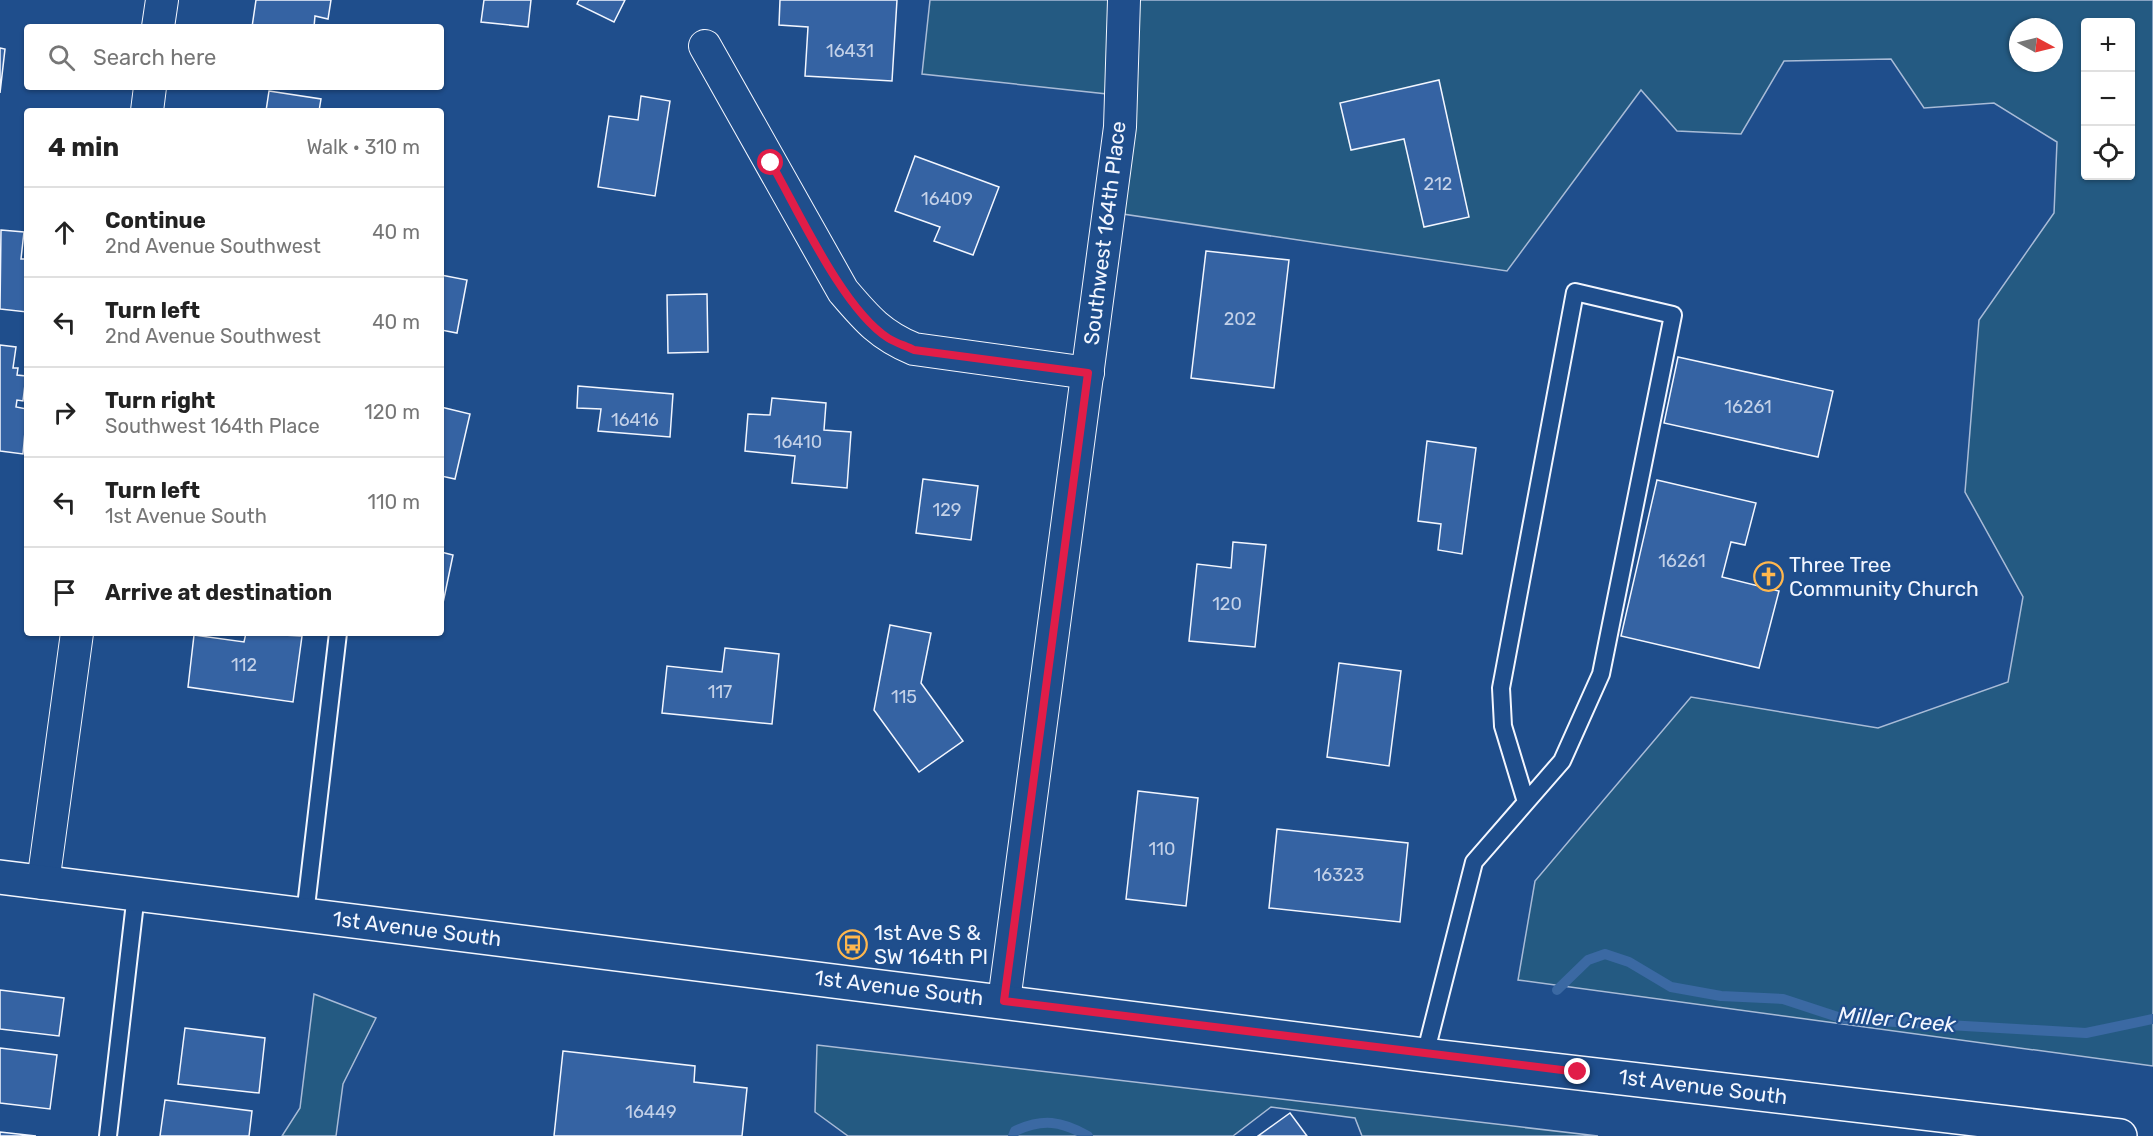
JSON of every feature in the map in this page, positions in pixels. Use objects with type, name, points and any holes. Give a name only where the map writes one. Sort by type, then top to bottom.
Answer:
[{"type":"main road","name":"1st Avenue South","points":[[0,877],[1425,1055],[2120,1136]]},
{"type":"street","points":[[158,24],[162,0]]},
{"type":"street","name":"Southwest 164th Place","points":[[1004,1001],[1120,127],[1124,0]]},
{"type":"street","points":[[705,46],[843,291],[870,322],[889,339],[914,350],[1088,373]]},
{"type":"street","points":[[147,108],[150,90]]},
{"type":"street","points":[[43,883],[77,636]]},
{"type":"lane","points":[[1425,1055],[1474,862],[1562,761],[1601,674],[1673,315],[1575,292],[1501,688],[1503,726],[1526,802]]},
{"type":"lane","points":[[305,915],[338,636]]},
{"type":"lane","points":[[108,1136],[136,894]]},
{"type":"shaded area","points":[[930,0],[2153,0],[2153,1066],[1518,980],[1535,881],[1691,697],[1878,728],[2008,682],[2023,597],[1965,492],[1979,320],[2054,213],[2057,142],[1994,103],[1924,108],[1891,59],[1784,61],[1741,134],[1677,131],[1641,90],[1507,271],[1123,214],[1135,97],[922,74]]},
{"type":"shaded area","points":[[314,994],[376,1018],[343,1084],[336,1136],[282,1136],[300,1108]]},
{"type":"shaded area","points":[[817,1045],[1598,1136],[1362,1136],[1355,1118],[1271,1107],[1233,1136],[848,1136],[815,1112]]},
{"type":"building","points":[[256,0],[331,0],[328,19],[315,16],[314,24],[252,24]]},
{"type":"building","points":[[484,0],[531,0],[528,27],[481,22]]},
{"type":"building","points":[[579,0],[625,0],[614,22],[577,4]]},
{"type":"building","points":[[780,0],[897,0],[892,81],[805,76],[808,27],[779,25]]},
{"type":"building","points":[[0,48],[5,49],[0,93]]},
{"type":"building","points":[[1439,80],[1469,217],[1424,227],[1404,139],[1351,150],[1340,103]]},
{"type":"building","points":[[269,91],[321,99],[320,108],[266,108]]},
{"type":"building","points":[[641,96],[670,101],[655,196],[598,187],[609,116],[638,120]]},
{"type":"building","points":[[915,156],[999,187],[973,255],[934,241],[940,227],[895,211]]},
{"type":"building","points":[[1,230],[24,232],[21,259],[24,259],[24,312],[0,309]]},
{"type":"building","points":[[1206,251],[1289,260],[1274,388],[1191,378]]},
{"type":"building","points":[[444,276],[467,280],[457,333],[444,331]]},
{"type":"building","points":[[707,294],[708,352],[668,353],[667,295]]},
{"type":"building","points":[[0,345],[16,347],[13,368],[18,368],[17,375],[24,376],[23,401],[17,400],[16,407],[24,408],[24,443],[23,454],[0,451]]},
{"type":"building","points":[[1678,357],[1833,391],[1818,457],[1664,423]]},
{"type":"building","points":[[578,386],[673,394],[670,437],[598,431],[601,409],[577,408]]},
{"type":"building","points":[[772,398],[826,403],[824,430],[851,432],[847,488],[792,483],[795,456],[745,451],[748,414],[770,415]]},
{"type":"building","points":[[444,408],[470,414],[455,479],[444,477]]},
{"type":"building","points":[[1427,441],[1476,448],[1462,554],[1438,550],[1441,524],[1418,521]]},
{"type":"building","points":[[923,479],[978,486],[971,540],[916,533]]},
{"type":"building","points":[[1657,480],[1756,503],[1745,545],[1731,542],[1722,577],[1779,591],[1759,668],[1621,636]]},
{"type":"building","points":[[1233,542],[1266,545],[1255,647],[1189,641],[1197,564],[1231,568]]},
{"type":"building","points":[[444,553],[453,555],[444,598]]},
{"type":"building","points":[[890,625],[931,633],[921,683],[963,741],[919,772],[874,710]]},
{"type":"building","points":[[194,636],[244,642],[245,636],[302,636],[293,702],[188,687]]},
{"type":"building","points":[[725,648],[779,654],[772,724],[662,713],[667,666],[722,672]]},
{"type":"building","points":[[1339,663],[1401,671],[1389,766],[1327,757]]},
{"type":"building","points":[[1138,791],[1198,798],[1186,906],[1126,899]]},
{"type":"building","points":[[1277,829],[1408,843],[1400,922],[1269,908]]},
{"type":"building","points":[[0,990],[64,998],[59,1036],[0,1029]]},
{"type":"building","points":[[185,1028],[265,1038],[259,1093],[178,1084]]},
{"type":"building","points":[[0,1048],[57,1055],[50,1109],[0,1103]]},
{"type":"building","points":[[563,1051],[695,1066],[694,1082],[747,1088],[742,1136],[554,1136]]},
{"type":"building","points":[[165,1100],[252,1111],[249,1136],[160,1136]]},
{"type":"building","points":[[1290,1113],[1307,1136],[1258,1136]]},
{"type":"building","points":[[0,1132],[36,1136],[0,1136]]},
{"type":"waterway","name":"Miller Creek","points":[[1557,990],[1588,960],[1605,954],[1629,962],[1671,987],[1721,996],[1783,999],[1844,1019],[2086,1033],[2153,1019]]},
{"type":"waterway","name":"Miller Creek","points":[[1013,1136],[1015,1131],[1043,1123],[1060,1124],[1088,1136]]},
{"type":"place","name":"Three Tree Community Church","points":[[1768,577]]},
{"type":"place","name":"1st Ave S & SW 164th Pl","points":[[853,945]]},
{"type":"route","points":[[771,163],[843,291],[870,322],[889,339],[914,350],[1088,373],[1004,1001],[1425,1055],[1578,1072]]}]
